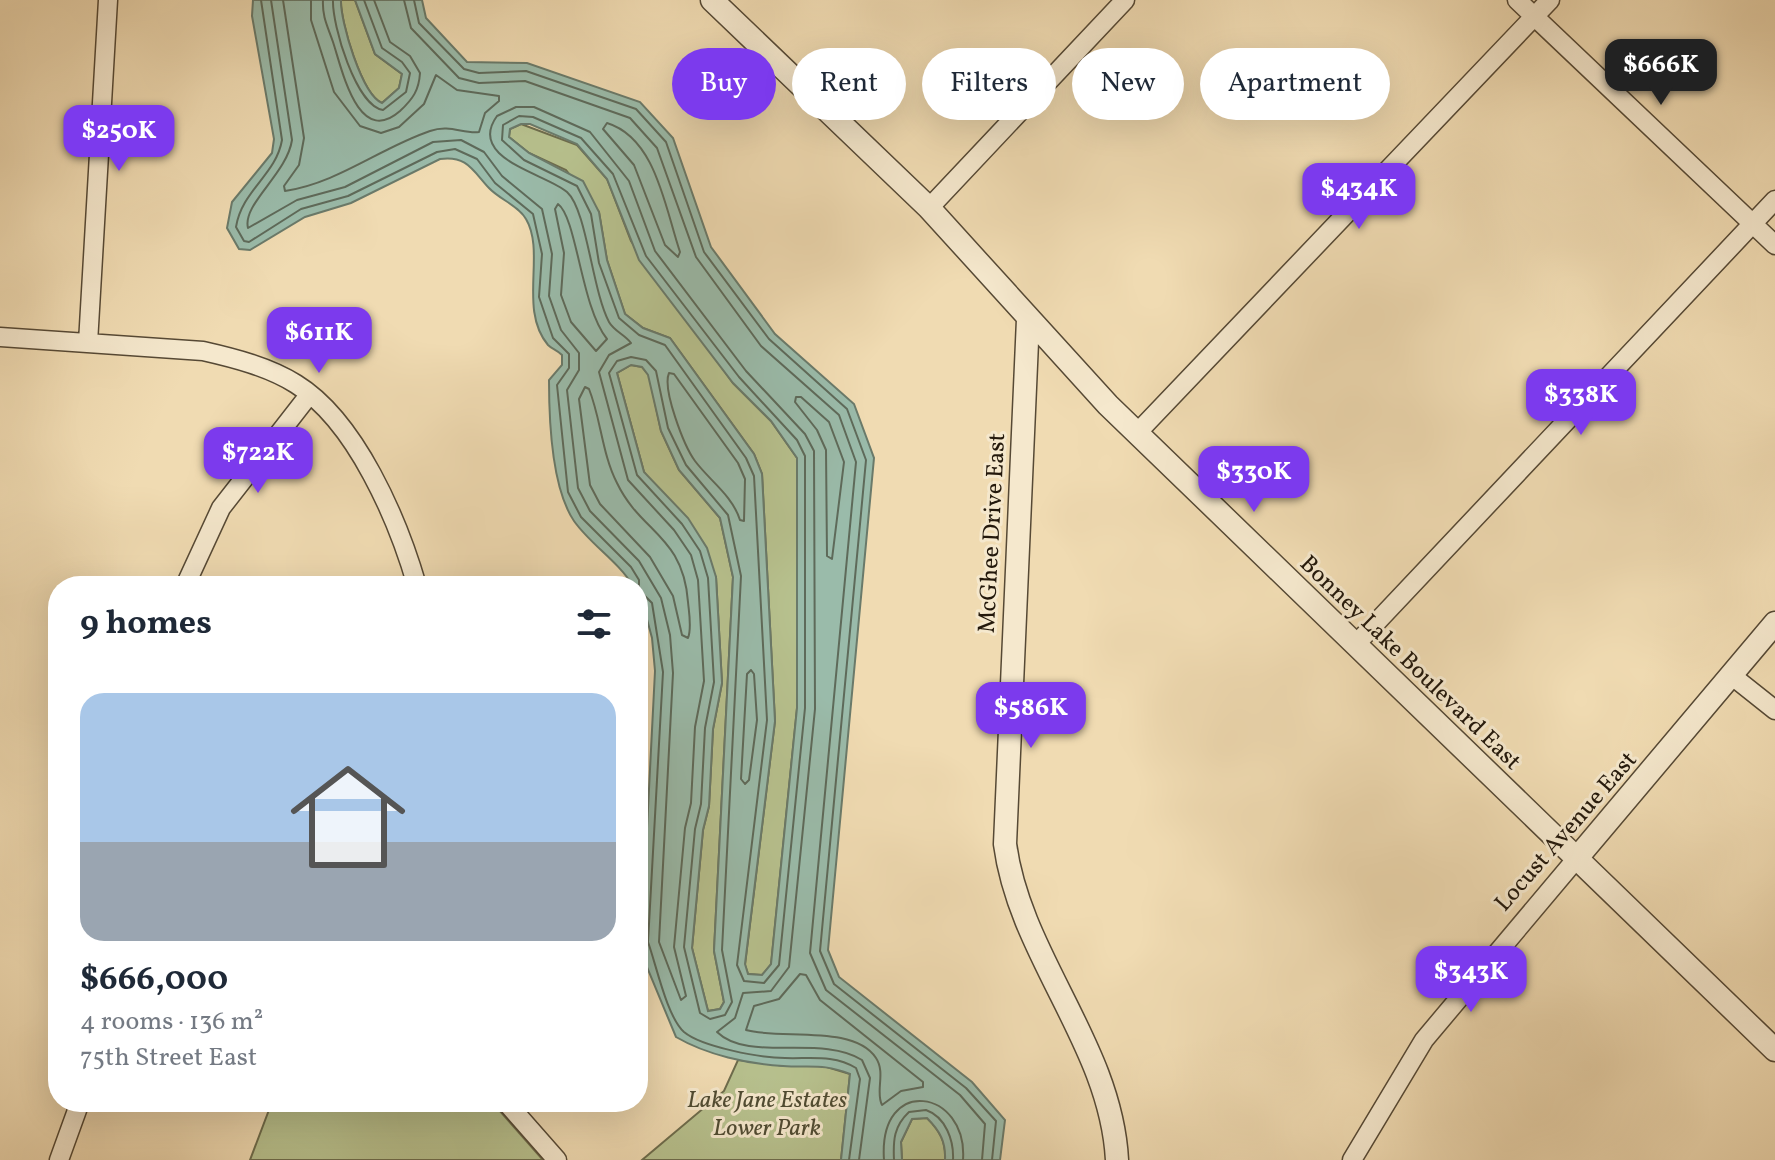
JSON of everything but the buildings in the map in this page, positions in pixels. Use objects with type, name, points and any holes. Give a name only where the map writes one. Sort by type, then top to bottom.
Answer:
[{"type":"street","points":[[88,343],[108,0]]},
{"type":"street","name":"Bonney Lake Boulevard East","points":[[712,0],[929,208],[1028,319],[1137,433],[1775,1050]]},
{"type":"street","points":[[929,208],[1125,0]]},
{"type":"street","points":[[1517,0],[1775,245]]},
{"type":"street","points":[[1137,433],[1550,0]]},
{"type":"street","points":[[1356,644],[1775,200]]},
{"type":"street","name":"McGhee Drive East","points":[[1028,319],[1005,844],[1022,912],[1101,1079],[1117,1160]]},
{"type":"street","points":[[0,337],[203,351],[276,374],[309,395],[335,422],[375,480],[413,576]]},
{"type":"street","points":[[190,576],[221,508],[309,395]]},
{"type":"street","name":"Locust Avenue East","points":[[1352,1160],[1424,1040],[1775,623]]},
{"type":"street","points":[[1731,675],[1775,710]]},
{"type":"street","points":[[59,1160],[76,1112]]},
{"type":"street","points":[[515,1112],[557,1160]]},
{"type":"green space","points":[[341,0],[355,0],[375,54],[402,74],[399,88],[382,103],[374,97],[360,72],[348,40]]},
{"type":"green space","points":[[521,124],[577,145],[607,179],[631,241],[733,383],[771,421],[797,458],[797,708],[771,965],[762,975],[748,974],[745,965],[775,721],[762,474],[754,454],[670,338],[643,328],[625,314],[607,260],[599,212],[566,170],[529,153],[509,137],[510,129]]},
{"type":"green space","points":[[631,365],[642,367],[649,375],[661,431],[679,470],[720,518],[733,577],[714,951],[724,1002],[720,1009],[708,1011],[692,948],[703,830],[709,806],[713,729],[722,683],[716,577],[644,472],[617,373]]},
{"type":"green space","name":"Lake Jane Estates Lower Park","points":[[738,1060],[785,1066],[820,1065],[850,1074],[841,1160],[642,1160],[724,1091]]},
{"type":"green space","points":[[268,1112],[501,1112],[543,1160],[250,1160]]},
{"type":"green space","points":[[927,1118],[941,1137],[945,1160],[902,1160],[901,1142],[912,1119]]},
{"type":"water","points":[[253,0],[341,0],[348,40],[360,72],[374,97],[382,103],[399,88],[402,74],[375,54],[355,0],[422,0],[426,18],[467,62],[527,63],[640,102],[673,138],[711,247],[775,334],[854,404],[874,458],[828,950],[839,977],[972,1082],[1005,1120],[1000,1160],[945,1160],[941,1137],[927,1118],[912,1119],[901,1142],[902,1160],[841,1160],[850,1074],[824,1067],[742,1061],[714,1054],[676,1037],[648,970],[648,808],[655,671],[648,623],[648,576],[625,576],[574,521],[560,490],[551,433],[549,380],[562,365],[562,355],[548,345],[539,331],[533,298],[534,248],[526,219],[519,210],[493,192],[469,166],[449,158],[440,159],[351,203],[305,217],[250,250],[239,249],[227,228],[232,202],[272,153],[274,139],[252,16]],"holes":[[[530,124],[577,144],[607,179],[639,260],[733,383],[771,421],[797,458],[797,708],[771,964],[762,975],[748,974],[745,964],[775,721],[762,474],[754,454],[670,338],[643,328],[625,314],[607,260],[599,212],[583,181],[529,153],[509,137],[510,129]],[[631,365],[642,367],[648,375],[661,431],[679,470],[720,518],[733,577],[714,951],[724,1002],[720,1009],[708,1011],[692,948],[703,830],[709,806],[713,729],[722,683],[716,577],[707,548],[688,518],[644,472],[617,373]]]}]
